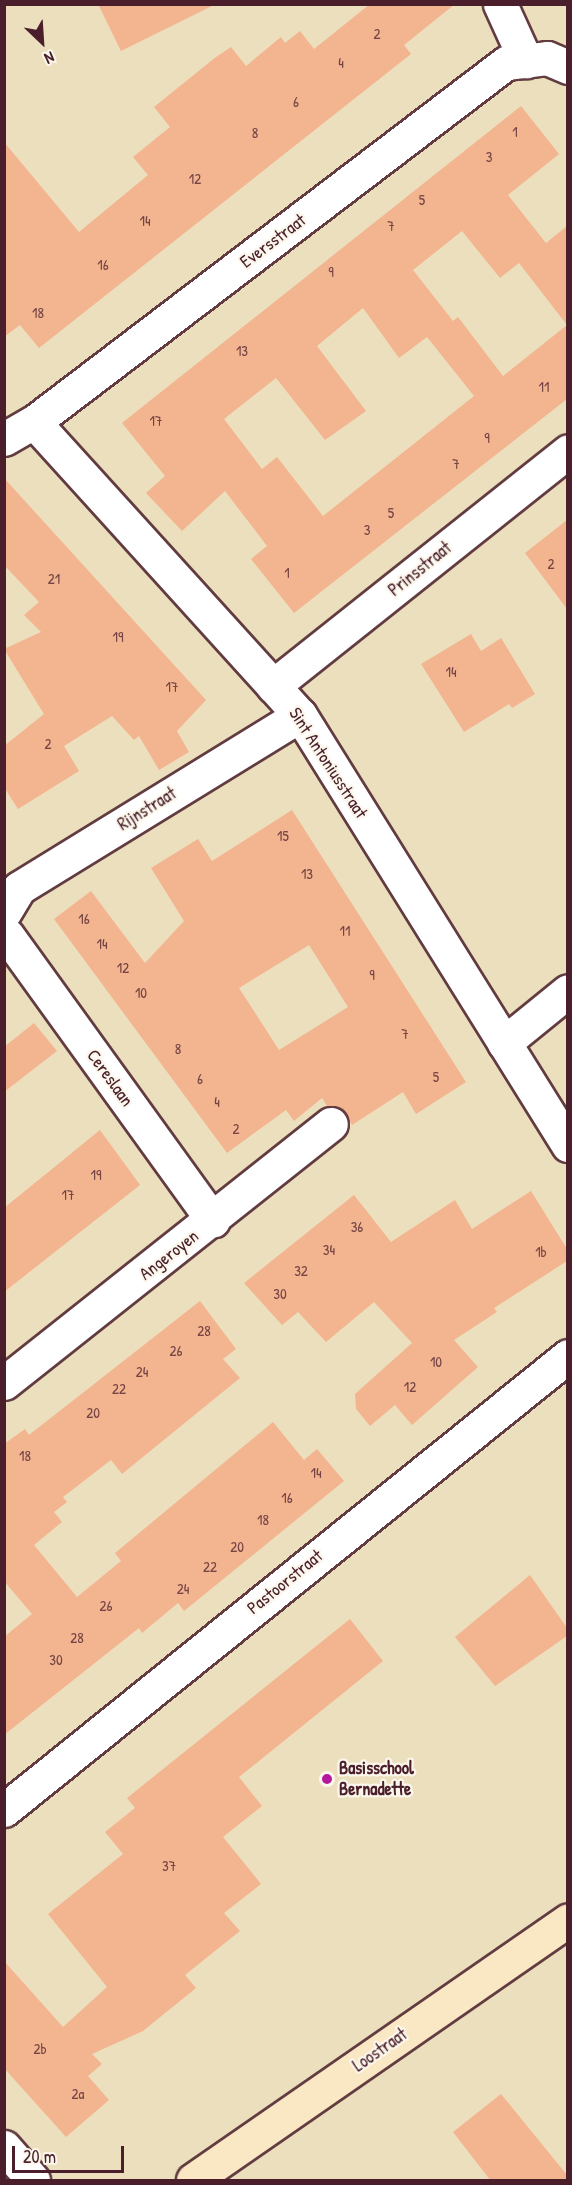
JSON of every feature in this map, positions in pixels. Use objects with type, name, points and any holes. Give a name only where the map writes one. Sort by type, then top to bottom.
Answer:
[{"type":"street","points":[[500,4],[547,62]]},
{"type":"street","name":"Eversstraat","points":[[4,439],[34,422],[506,63],[547,62]]},
{"type":"street","name":"Sint Antoniusstraat","points":[[34,422],[300,715],[567,1145]]},
{"type":"street","name":"Prinsstraat","points":[[273,686],[567,451]]},
{"type":"street","name":"Rijnstraat","points":[[5,927],[19,888],[300,715]]},
{"type":"street","name":"Cereslaan","points":[[5,927],[213,1221]]},
{"type":"street","points":[[504,1044],[567,991]]},
{"type":"street","name":"Angeroyen","points":[[4,1383],[213,1221],[331,1124]]},
{"type":"street","name":"Pastoorstraat","points":[[4,1810],[567,1356]]},
{"type":"street","name":"Loostraat","points":[[193,2181],[567,1920]]},
{"type":"street","points":[[4,2147],[33,2181]]},
{"type":"building","points":[[98,4],[216,4],[121,51]]},
{"type":"building","points":[[370,4],[455,4],[404,45],[411,54],[39,348],[20,325],[4,337],[4,142],[79,232],[148,175],[133,157],[170,127],[154,107],[216,57],[231,47],[246,66],[281,37],[285,43],[300,31],[314,49]]},
{"type":"building","points":[[521,106],[559,154],[508,195],[546,243],[567,226],[567,325],[567,399],[294,613],[251,559],[267,546],[225,491],[182,531],[146,493],[165,476],[122,423]],"holes":[[[462,231],[500,278],[519,263],[567,325],[503,376],[458,317],[453,321],[413,270]],[[363,308],[399,358],[427,337],[474,396],[323,516],[277,457],[262,469],[224,419],[276,378],[325,440],[366,411],[317,346]]]},
{"type":"building","points":[[4,478],[206,700],[177,731],[189,752],[159,770],[139,736],[134,740],[112,716],[64,746],[79,771],[18,809],[4,787],[4,746],[44,714],[4,649],[41,632],[24,615],[39,602],[4,565]]},
{"type":"building","points":[[567,520],[567,609],[525,553]]},
{"type":"building","points":[[471,634],[481,651],[501,638],[535,694],[512,708],[509,704],[464,732],[421,664]]},
{"type":"building","points":[[292,810],[466,1082],[416,1114],[403,1092],[352,1125],[345,1112],[327,1106],[322,1098],[294,1121],[286,1110],[227,1153],[54,919],[91,891],[145,963],[184,921],[151,868],[198,839],[212,861]],"holes":[[[309,945],[348,1007],[279,1050],[239,988]]]},
{"type":"building","points":[[34,1023],[57,1051],[4,1092],[4,1047]]},
{"type":"building","points":[[100,1130],[140,1185],[4,1292],[4,1208]]},
{"type":"building","points":[[531,1191],[567,1249],[567,1261],[494,1308],[497,1312],[454,1340],[478,1367],[412,1425],[395,1405],[370,1426],[356,1409],[355,1394],[412,1343],[374,1302],[326,1342],[298,1312],[282,1325],[244,1283],[354,1195],[391,1242],[455,1200],[472,1229]]},
{"type":"building","points":[[200,1301],[236,1349],[223,1359],[240,1378],[122,1474],[111,1460],[63,1497],[67,1502],[54,1512],[62,1522],[34,1545],[77,1597],[121,1561],[115,1553],[273,1422],[304,1460],[317,1449],[344,1481],[184,1611],[178,1603],[142,1633],[139,1628],[4,1735],[4,1637],[32,1614],[4,1581],[4,1444],[25,1429],[29,1435]]},
{"type":"building","points":[[530,1575],[567,1628],[567,1636],[495,1686],[455,1637]]},
{"type":"building","points":[[350,1619],[383,1661],[239,1777],[262,1806],[223,1837],[261,1884],[224,1913],[240,1931],[185,1975],[196,1988],[143,2031],[92,2054],[102,2064],[88,2076],[109,2100],[66,2137],[4,2068],[4,1961],[63,2027],[107,1987],[48,1914],[123,1854],[105,1832],[135,1808],[127,1798]]},
{"type":"building","points":[[501,2094],[567,2175],[567,2181],[491,2181],[453,2132]]},
{"type":"place","name":"Basisschool Bernadette","points":[[327,1779]]}]
